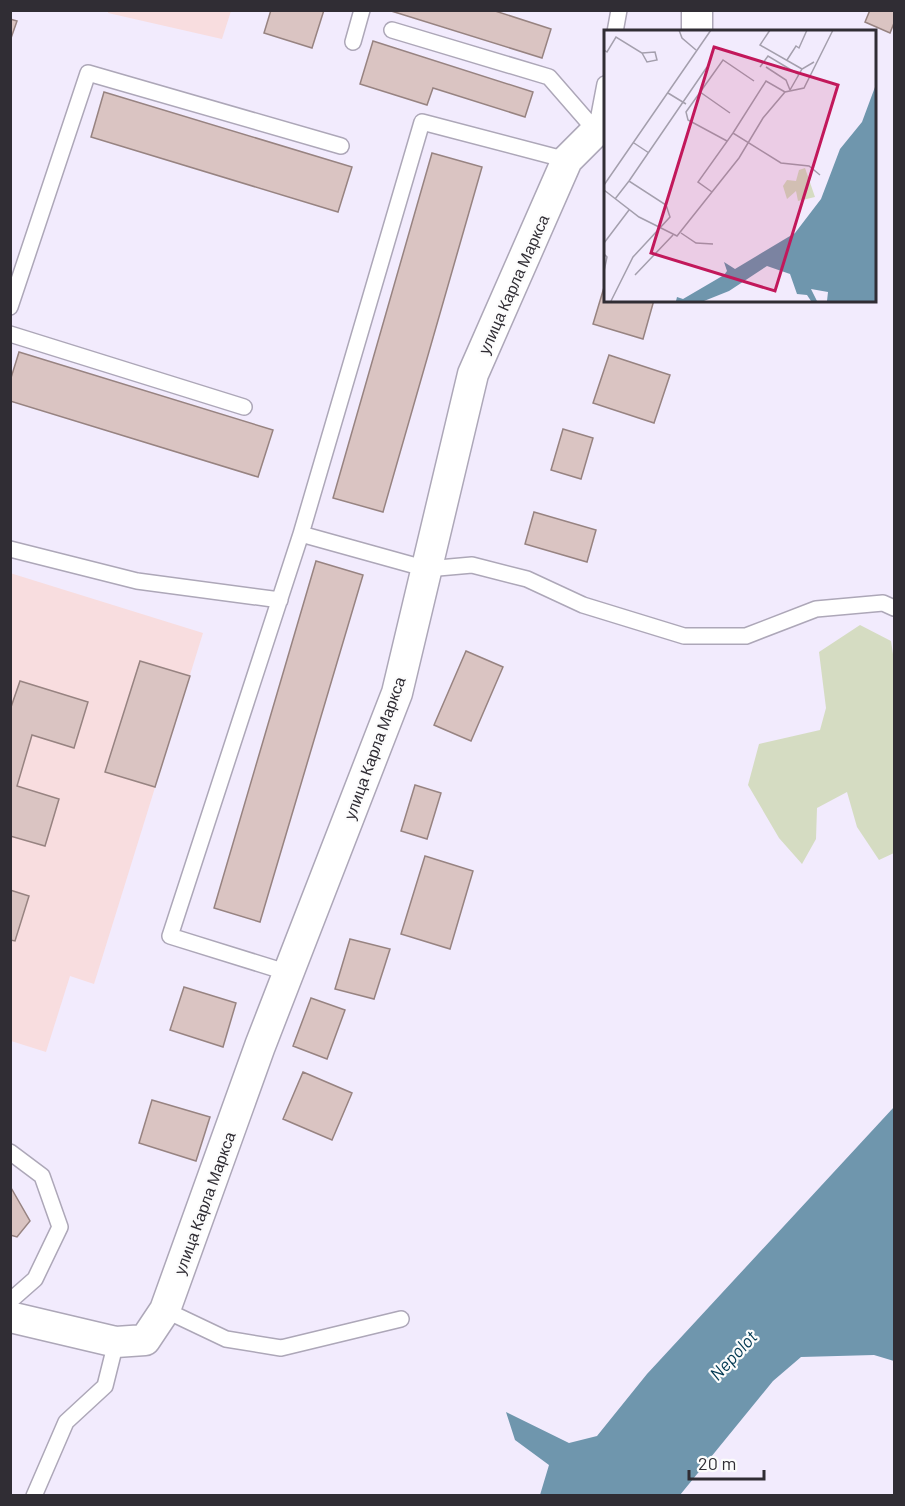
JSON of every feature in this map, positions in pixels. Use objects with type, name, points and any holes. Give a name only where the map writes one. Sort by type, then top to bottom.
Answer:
[{"type":"street","points":[[697,10],[697,30]]},
{"type":"street","name":"улица Карла Маркса","points":[[130,1341],[165,1310],[288,973],[397,693],[473,374],[567,160],[600,130]]},
{"type":"street","points":[[10,1317],[130,1341]]},
{"type":"lane","points":[[353,42],[362,10]]},
{"type":"lane","points":[[615,30],[619,11]]},
{"type":"lane","points":[[392,30],[549,77],[600,130]]},
{"type":"lane","points":[[10,307],[88,73],[341,146]]},
{"type":"lane","points":[[600,130],[604,93]]},
{"type":"lane","points":[[288,973],[170,936],[301,534],[422,122],[567,160]]},
{"type":"lane","points":[[10,334],[244,407]]},
{"type":"lane","points":[[301,534],[427,568],[472,565],[527,579],[584,605],[684,636],[746,636],[816,609],[883,603],[894,608]]},
{"type":"lane","points":[[10,549],[137,581],[280,600]]},
{"type":"lane","points":[[10,1152],[42,1176],[60,1227],[35,1279],[10,1301]]},
{"type":"lane","points":[[165,1310],[226,1339],[280,1348],[401,1319]]},
{"type":"lane","points":[[34,1496],[66,1422],[105,1386],[130,1341]]},
{"type":"shaded area","points":[[108,10],[231,11],[222,39],[108,13]]},
{"type":"shaded area","points":[[10,573],[203,633],[94,984],[70,976],[46,1052],[11,1041]]},
{"type":"green space","points":[[860,625],[891,641],[894,661],[894,853],[879,860],[857,827],[847,792],[817,808],[816,839],[802,864],[779,838],[748,785],[759,744],[820,730],[826,708],[819,652]]},
{"type":"water","name":"Nepolot","points":[[894,1107],[894,1361],[874,1355],[801,1357],[773,1381],[680,1495],[540,1495],[549,1465],[515,1440],[506,1412],[569,1443],[597,1436],[647,1374]]},
{"type":"building","points":[[271,10],[324,10],[312,48],[264,33]]},
{"type":"building","points":[[388,10],[492,10],[551,29],[542,58]]},
{"type":"building","points":[[870,10],[894,10],[894,23],[890,33],[865,22]]},
{"type":"building","points":[[10,19],[17,21],[10,41]]},
{"type":"building","points":[[373,41],[533,92],[525,117],[433,88],[427,105],[360,84]]},
{"type":"building","points":[[104,92],[352,167],[338,212],[91,137]]},
{"type":"building","points":[[432,153],[482,167],[383,512],[333,498]]},
{"type":"building","points":[[604,287],[604,302],[653,302],[643,339],[593,324]]},
{"type":"building","points":[[19,352],[273,430],[258,477],[10,401],[10,381]]},
{"type":"building","points":[[609,355],[670,375],[654,423],[593,403]]},
{"type":"building","points":[[563,429],[593,438],[581,479],[551,470]]},
{"type":"building","points":[[534,512],[596,530],[587,562],[525,544]]},
{"type":"building","points":[[316,561],[363,575],[260,922],[214,908]]},
{"type":"building","points":[[466,651],[503,667],[471,741],[434,725]]},
{"type":"building","points":[[140,661],[190,676],[155,787],[105,772]]},
{"type":"building","points":[[20,681],[88,702],[74,748],[32,735],[17,786],[59,799],[45,846],[10,836],[10,710]]},
{"type":"building","points":[[415,785],[441,793],[427,839],[401,831]]},
{"type":"building","points":[[425,856],[473,871],[450,949],[401,934]]},
{"type":"building","points":[[10,890],[29,896],[15,941],[10,940]]},
{"type":"building","points":[[350,939],[390,949],[374,999],[335,989]]},
{"type":"building","points":[[184,987],[236,1003],[223,1047],[170,1030]]},
{"type":"building","points":[[311,998],[345,1010],[327,1059],[293,1046]]},
{"type":"building","points":[[303,1072],[352,1093],[332,1140],[283,1119]]},
{"type":"building","points":[[152,1100],[210,1117],[196,1161],[139,1143]]},
{"type":"building","points":[[10,1186],[30,1221],[17,1237],[10,1235]]}]
